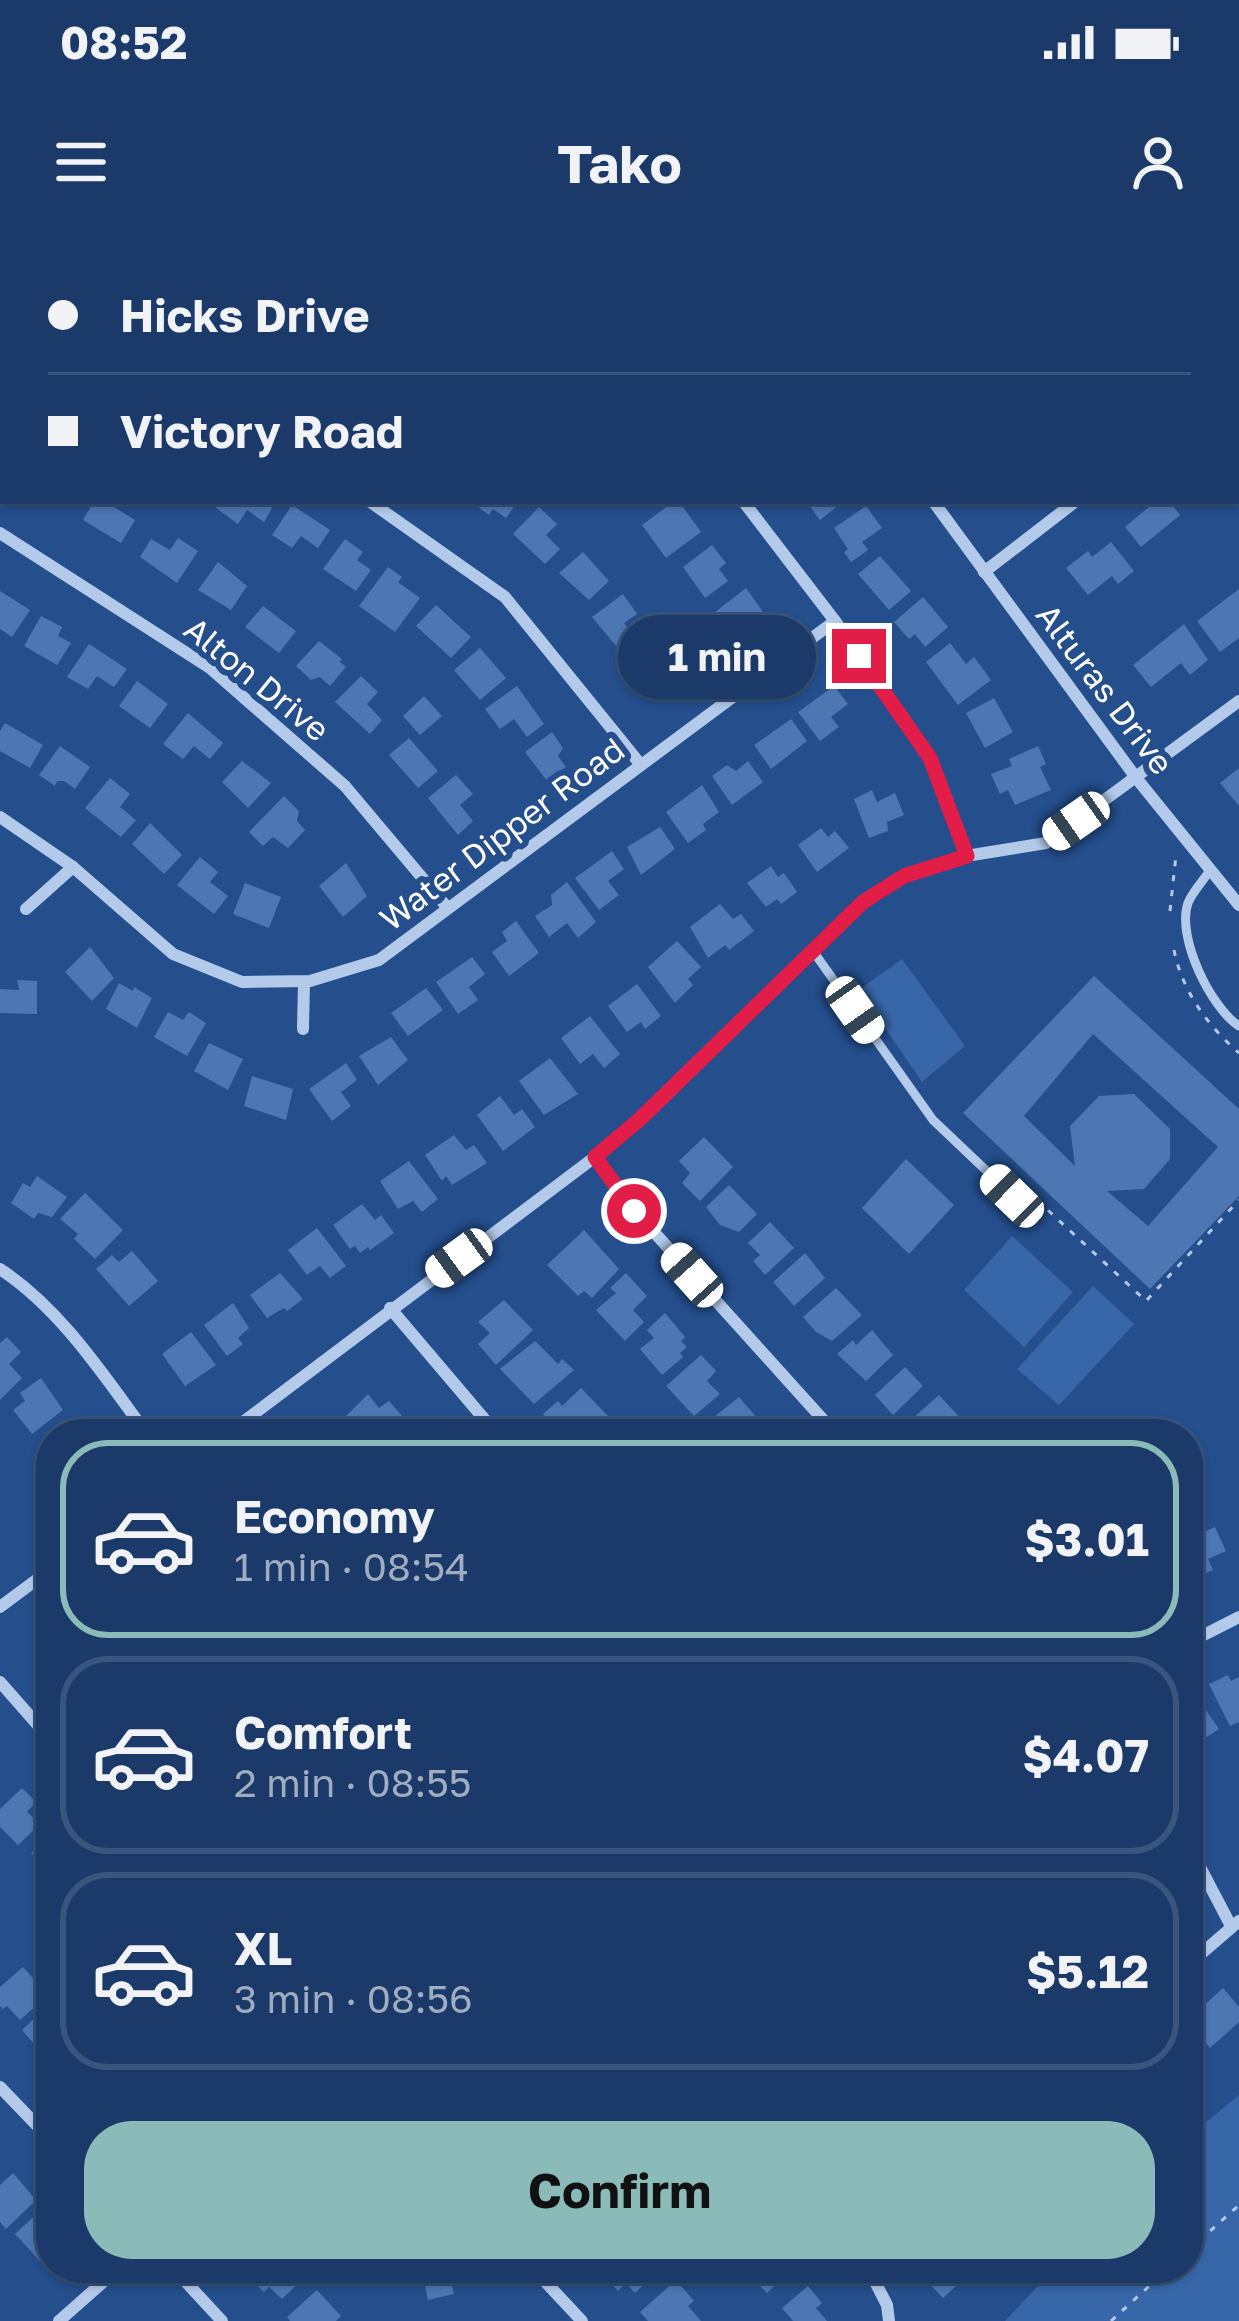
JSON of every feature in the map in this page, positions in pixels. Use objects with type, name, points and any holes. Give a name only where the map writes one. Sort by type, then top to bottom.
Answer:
[{"type":"street","points":[[373,504],[505,597],[641,765]]},
{"type":"street","points":[[745,504],[835,621],[930,758],[967,856]]},
{"type":"street","name":"Alturas Drive","points":[[934,504],[1137,779],[1239,905]]},
{"type":"street","points":[[984,572],[1072,504]]},
{"type":"street","name":"Alton Drive","points":[[0,533],[210,668],[345,786],[446,906]]},
{"type":"street","name":"Water Dipper Road","points":[[0,817],[73,867],[173,954],[242,982],[304,982],[379,960],[835,621]]},
{"type":"street","points":[[246,1419],[595,1157],[863,902],[904,876],[967,856],[1046,843],[1239,701]]},
{"type":"street","points":[[26,909],[73,867]]},
{"type":"street","points":[[303,1030],[304,982]]},
{"type":"street","points":[[595,1157],[634,1211],[822,1419]]},
{"type":"street","points":[[0,1269],[24,1285],[78,1343],[136,1419]]},
{"type":"street","points":[[390,1308],[484,1419]]},
{"type":"street","points":[[0,1607],[36,1580]]},
{"type":"street","points":[[1203,1635],[1239,1617]]},
{"type":"street","points":[[0,1682],[36,1723]]},
{"type":"street","points":[[1203,1869],[1235,1923],[1203,1952]]},
{"type":"street","points":[[0,2086],[36,2124]]},
{"type":"street","points":[[59,2321],[102,2283]]},
{"type":"street","points":[[187,2283],[222,2321]]},
{"type":"street","points":[[546,2283],[582,2321]]},
{"type":"street","points":[[875,2283],[889,2321]]},
{"type":"lane","points":[[1210,870],[1186,905],[1190,939],[1199,975],[1227,1019],[1239,1026]]},
{"type":"lane","points":[[814,951],[933,1120],[1012,1196]]},
{"type":"path","points":[[1024,1188],[1146,1300],[1239,1199]]},
{"type":"path","points":[[1203,2237],[1239,2205]]},
{"type":"path","points":[[1111,2321],[1153,2283]]},
{"type":"shaded area","points":[[902,959],[965,1046],[922,1082],[859,990]]},
{"type":"shaded area","points":[[1012,1236],[1073,1292],[1024,1347],[964,1290]]},
{"type":"shaded area","points":[[1093,1286],[1134,1324],[1059,1405],[1017,1369]]},
{"type":"shaded area","points":[[1239,2095],[1239,2321],[1005,2321],[1041,2283],[1203,2283],[1203,2125]]},
{"type":"building","points":[[92,504],[109,504],[135,520],[121,543],[83,520]]},
{"type":"building","points":[[219,504],[274,504],[264,522],[247,510],[238,524],[216,508]]},
{"type":"building","points":[[474,504],[516,504],[506,518],[493,509],[489,515]]},
{"type":"building","points":[[670,504],[681,504],[701,532],[666,558],[642,525]]},
{"type":"building","points":[[808,504],[840,504],[820,520]]},
{"type":"building","points":[[1152,504],[1171,504],[1180,515],[1141,547],[1125,527]]},
{"type":"building","points":[[292,505],[330,530],[318,548],[301,536],[292,548],[272,535]]},
{"type":"building","points":[[866,506],[882,528],[862,542],[868,550],[851,562],[834,528]]},
{"type":"building","points":[[539,507],[557,524],[546,535],[560,549],[545,564],[513,534]]},
{"type":"building","points":[[178,538],[198,551],[177,583],[140,557],[151,539],[170,550]]},
{"type":"building","points":[[345,539],[363,552],[357,560],[371,570],[356,591],[323,569]]},
{"type":"building","points":[[1111,542],[1134,571],[1118,584],[1112,576],[1088,595],[1066,568],[1088,551],[1092,557]]},
{"type":"building","points":[[712,545],[726,563],[719,569],[728,581],[705,598],[683,567]]},
{"type":"building","points":[[583,552],[609,581],[589,600],[559,573]]},
{"type":"building","points":[[880,556],[911,591],[889,610],[858,574]]},
{"type":"building","points":[[218,562],[247,586],[231,610],[198,590]]},
{"type":"building","points":[[388,567],[402,577],[398,582],[420,598],[395,632],[359,606]]},
{"type":"building","points":[[746,588],[763,612],[732,635],[724,625],[718,629],[712,620],[718,615],[715,612]]},
{"type":"building","points":[[1239,589],[1239,638],[1220,652],[1197,621]]},
{"type":"building","points":[[0,591],[30,610],[12,637],[0,629]]},
{"type":"building","points":[[623,594],[637,614],[624,623],[638,641],[622,653],[592,617]]},
{"type":"building","points":[[923,597],[948,627],[925,647],[915,634],[909,639],[894,622]]},
{"type":"building","points":[[436,605],[471,637],[451,658],[416,626]]},
{"type":"building","points":[[263,606],[296,631],[279,653],[245,627]]},
{"type":"building","points":[[41,616],[62,627],[58,636],[71,643],[57,665],[24,646]]},
{"type":"building","points":[[1184,624],[1208,660],[1190,675],[1181,663],[1151,687],[1133,665]]},
{"type":"building","points":[[722,627],[734,644],[716,657],[703,640]]},
{"type":"building","points":[[319,641],[346,667],[330,686],[320,677],[311,680],[296,666]]},
{"type":"building","points":[[657,641],[680,673],[656,690],[647,678],[642,682],[628,662]]},
{"type":"building","points":[[950,643],[966,664],[974,657],[991,680],[958,705],[926,662]]},
{"type":"building","points":[[89,644],[127,669],[114,687],[97,676],[88,689],[67,677]]},
{"type":"building","points":[[480,648],[506,678],[480,700],[454,670]]},
{"type":"building","points":[[361,676],[378,692],[367,704],[382,720],[370,734],[335,702]]},
{"type":"building","points":[[137,681],[168,704],[150,728],[119,706]]},
{"type":"building","points":[[517,686],[544,724],[527,737],[514,719],[500,729],[485,709]]},
{"type":"building","points":[[834,686],[848,704],[831,717],[839,727],[820,741],[798,712]]},
{"type":"building","points":[[424,696],[442,716],[420,735],[403,716]]},
{"type":"building","points":[[994,698],[1013,732],[985,748],[966,713]]},
{"type":"building","points":[[188,713],[223,743],[210,759],[194,746],[183,759],[163,744]]},
{"type":"building","points":[[791,719],[807,741],[771,769],[754,745]]},
{"type":"building","points":[[5,723],[43,745],[30,768],[0,751]]},
{"type":"building","points":[[552,732],[563,748],[558,756],[566,767],[547,781],[525,752]]},
{"type":"building","points":[[409,738],[438,771],[418,788],[389,755]]},
{"type":"building","points":[[60,746],[90,767],[75,789],[64,781],[55,786],[39,775]]},
{"type":"building","points":[[1038,746],[1046,764],[1040,767],[1051,790],[1015,805],[1008,790],[1000,794],[991,774],[1012,766],[1009,759]]},
{"type":"building","points":[[242,761],[271,783],[248,808],[222,782]]},
{"type":"building","points":[[748,761],[763,782],[732,805],[712,776],[727,765],[736,771]]},
{"type":"building","points":[[1239,768],[1239,806],[1220,783]]},
{"type":"building","points":[[456,775],[473,794],[460,805],[473,821],[458,835],[428,798]]},
{"type":"building","points":[[110,778],[130,794],[120,807],[136,820],[121,837],[85,808]]},
{"type":"building","points":[[702,785],[719,812],[688,843],[666,812]]},
{"type":"building","points":[[872,790],[877,802],[895,793],[904,815],[887,822],[888,831],[869,838],[854,799]]},
{"type":"building","points":[[284,796],[299,811],[297,821],[305,830],[288,848],[273,837],[263,846],[249,832]]},
{"type":"building","points":[[150,823],[182,855],[164,874],[132,844]]},
{"type":"building","points":[[660,827],[675,849],[641,875],[627,847]]},
{"type":"building","points":[[821,828],[828,837],[835,831],[849,848],[817,872],[798,845]]},
{"type":"building","points":[[612,851],[624,869],[608,881],[619,895],[599,910],[575,878]]},
{"type":"building","points":[[200,857],[218,872],[210,882],[228,896],[214,914],[177,885]]},
{"type":"building","points":[[346,863],[367,896],[343,917],[319,886]]},
{"type":"building","points":[[771,866],[778,877],[784,873],[797,892],[781,904],[777,899],[766,907],[747,883]]},
{"type":"building","points":[[567,882],[596,922],[578,938],[567,923],[549,937],[535,916],[552,905],[551,895]]},
{"type":"building","points":[[245,883],[281,897],[269,928],[233,914]]},
{"type":"building","points":[[720,904],[733,919],[741,914],[754,931],[729,950],[725,945],[708,958],[690,927]]},
{"type":"building","points":[[516,921],[539,953],[509,976],[492,952],[507,941],[502,932]]},
{"type":"building","points":[[677,941],[701,967],[688,979],[693,985],[675,1003],[648,967]]},
{"type":"building","points":[[90,947],[114,978],[92,1001],[65,972]]},
{"type":"building","points":[[472,957],[485,974],[469,987],[478,1000],[458,1014],[436,982]]},
{"type":"building","points":[[1094,976],[1239,1109],[1239,1196],[1150,1289],[963,1113]],"holes":[[[1093,1034],[1218,1147],[1148,1226],[1107,1191],[1144,1189],[1170,1159],[1170,1129],[1134,1094],[1099,1096],[1070,1126],[1075,1166],[1024,1116]]]},
{"type":"building","points":[[17,980],[37,981],[37,1014],[0,1013],[0,989],[19,990]]},
{"type":"building","points":[[119,983],[152,998],[137,1028],[106,1009]]},
{"type":"building","points":[[637,984],[661,1016],[645,1029],[641,1022],[627,1032],[608,1006]]},
{"type":"building","points":[[426,988],[443,1010],[408,1036],[391,1013]]},
{"type":"building","points":[[168,1012],[183,1020],[189,1012],[206,1023],[187,1056],[154,1037]]},
{"type":"building","points":[[590,1016],[620,1054],[604,1068],[593,1054],[580,1064],[561,1038]]},
{"type":"building","points":[[391,1037],[408,1060],[378,1085],[359,1056]]},
{"type":"building","points":[[209,1043],[243,1059],[228,1090],[194,1071]]},
{"type":"building","points":[[550,1058],[578,1094],[544,1115],[519,1081]]},
{"type":"building","points":[[346,1063],[357,1080],[341,1092],[351,1106],[332,1121],[309,1089]]},
{"type":"building","points":[[252,1076],[293,1089],[286,1120],[244,1106]]},
{"type":"building","points":[[500,1096],[514,1115],[522,1109],[535,1127],[503,1151],[477,1115]]},
{"type":"building","points":[[454,1135],[466,1150],[474,1145],[487,1163],[452,1185],[446,1176],[442,1181],[425,1155]]},
{"type":"building","points":[[704,1137],[733,1167],[700,1201],[682,1183],[690,1173],[679,1161]]},
{"type":"building","points":[[906,1159],[954,1205],[909,1254],[862,1208]]},
{"type":"building","points":[[409,1161],[438,1199],[422,1212],[413,1201],[398,1209],[380,1181]]},
{"type":"building","points":[[37,1176],[67,1197],[52,1217],[38,1213],[34,1219],[11,1203],[23,1183],[30,1187]]},
{"type":"building","points":[[729,1185],[757,1214],[739,1232],[720,1225],[706,1207]]},
{"type":"building","points":[[85,1193],[123,1230],[95,1259],[74,1239],[78,1234],[60,1219]]},
{"type":"building","points":[[362,1204],[375,1220],[381,1215],[394,1233],[360,1253],[355,1246],[350,1249],[333,1225]]},
{"type":"building","points":[[770,1222],[794,1248],[765,1275],[753,1261],[760,1255],[748,1243]]},
{"type":"building","points":[[317,1228],[346,1266],[330,1278],[320,1266],[307,1275],[288,1250]]},
{"type":"building","points":[[584,1230],[619,1269],[592,1298],[584,1291],[578,1296],[547,1265]]},
{"type":"building","points":[[132,1251],[158,1281],[129,1306],[96,1269],[112,1255],[119,1262]]},
{"type":"building","points":[[805,1253],[825,1278],[794,1306],[773,1282]]},
{"type":"building","points":[[280,1273],[303,1299],[267,1318],[250,1295]]},
{"type":"building","points":[[626,1273],[647,1296],[633,1310],[644,1322],[625,1341],[596,1310],[616,1293],[610,1288]]},
{"type":"building","points":[[836,1288],[862,1315],[832,1341],[803,1317]]},
{"type":"building","points":[[504,1300],[533,1330],[496,1365],[478,1344],[490,1333],[478,1322]]},
{"type":"building","points":[[233,1303],[249,1328],[238,1338],[243,1344],[227,1356],[204,1325]]},
{"type":"building","points":[[665,1313],[685,1337],[681,1341],[687,1347],[680,1353],[683,1357],[662,1375],[640,1349],[654,1338],[647,1330]]},
{"type":"building","points":[[872,1330],[893,1355],[866,1381],[837,1354]]},
{"type":"building","points":[[191,1332],[216,1365],[185,1386],[162,1354]]},
{"type":"building","points":[[7,1337],[21,1352],[9,1364],[22,1378],[0,1400],[0,1343]]},
{"type":"building","points":[[535,1341],[558,1364],[562,1359],[574,1370],[534,1404],[500,1369]]},
{"type":"building","points":[[701,1355],[716,1371],[707,1381],[720,1394],[694,1416],[666,1386]]},
{"type":"building","points":[[905,1367],[923,1386],[893,1415],[875,1395]]},
{"type":"building","points":[[41,1378],[63,1410],[51,1419],[36,1419],[32,1434],[13,1410],[25,1401],[20,1393]]},
{"type":"building","points":[[581,1388],[609,1417],[547,1419],[543,1414],[558,1401],[562,1406]]},
{"type":"building","points":[[368,1394],[379,1408],[389,1401],[405,1419],[343,1419]]},
{"type":"building","points":[[939,1395],[961,1419],[912,1419]]},
{"type":"building","points":[[739,1397],[758,1419],[712,1419]]},
{"type":"building","points":[[1215,1527],[1226,1551],[1208,1559],[1213,1570],[1203,1574],[1203,1532]]},
{"type":"building","points":[[1228,1675],[1231,1681],[1239,1677],[1239,1722],[1230,1726],[1209,1684]]},
{"type":"building","points":[[1203,1706],[1219,1729],[1203,1739]]},
{"type":"building","points":[[22,1788],[36,1802],[27,1812],[36,1820],[36,1828],[18,1845],[0,1827],[0,1809]]},
{"type":"building","points":[[23,1967],[36,1982],[36,2006],[20,2020],[7,2006],[0,2006],[0,1987]]},
{"type":"building","points":[[1223,1988],[1239,2007],[1239,2022],[1210,2048],[1203,2039],[1203,2006]]},
{"type":"building","points":[[36,2017],[36,2046],[22,2030]]},
{"type":"building","points":[[13,2173],[36,2200],[6,2229],[0,2222],[0,2185]]},
{"type":"building","points":[[36,2214],[36,2257],[15,2234]]},
{"type":"building","points":[[255,2283],[299,2283],[282,2299],[269,2287],[264,2292]]},
{"type":"building","points":[[424,2283],[452,2283],[454,2294],[428,2300]]},
{"type":"building","points":[[626,2283],[646,2283],[635,2293]]},
{"type":"building","points":[[679,2283],[694,2301],[688,2306],[701,2321],[648,2321],[640,2312]]},
{"type":"building","points":[[757,2283],[777,2283],[767,2293]]},
{"type":"building","points":[[929,2283],[960,2283],[943,2298]]},
{"type":"building","points":[[808,2286],[822,2303],[816,2308],[827,2321],[793,2321],[782,2308]]},
{"type":"building","points":[[317,2290],[341,2316],[336,2321],[290,2321],[287,2317]]},
{"type":"route","points":[[634,1211],[595,1157],[863,902],[904,876],[967,856],[930,758],[859,656]]}]
